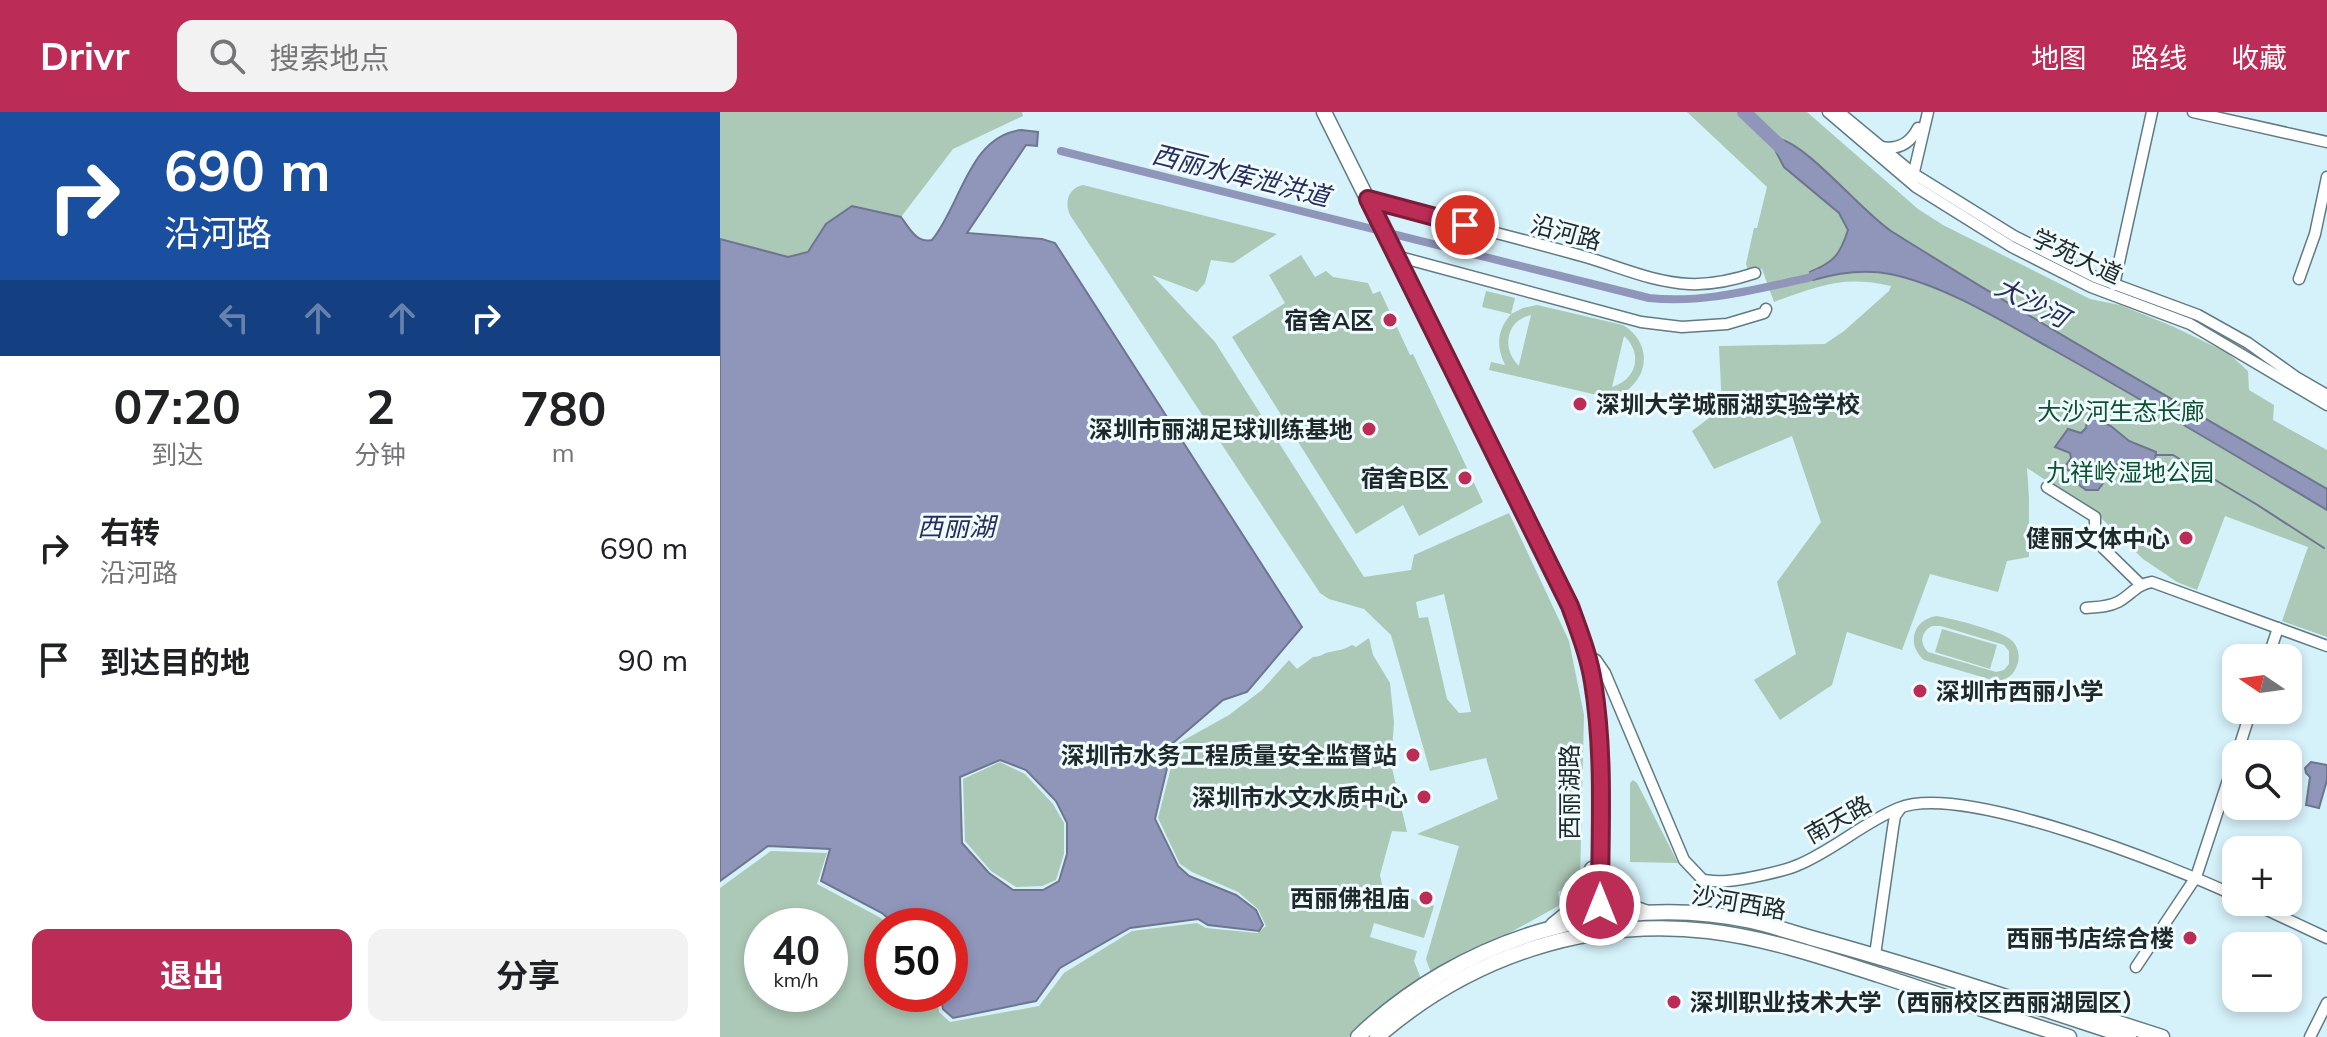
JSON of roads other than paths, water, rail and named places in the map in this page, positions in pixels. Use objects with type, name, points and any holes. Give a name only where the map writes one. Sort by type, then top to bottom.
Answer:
[{"type":"main road","points":[[1316,112],[1381,234]]},
{"type":"main road","points":[[1324,112],[1364,201]]},
{"type":"main road","name":"西丽湖路","points":[[1381,234],[1396,256],[1570,606],[1587,655],[1598,725],[1595,924]]},
{"type":"main road","name":"西丽湖路","points":[[1381,234],[1563,609],[1577,646],[1591,726],[1596,869]]},
{"type":"main road","points":[[1596,869],[1607,890],[1615,897],[1649,913]]},
{"type":"main road","points":[[1547,930],[1580,902],[1596,869]]},
{"type":"main road","name":"沙河西路","points":[[1358,1037],[1398,1003],[1449,970],[1505,944],[1547,930],[1649,913],[1750,921],[1875,955],[2129,1037]]},
{"type":"main road","name":"沙河西路","points":[[1377,1037],[1422,1002],[1473,972],[1595,924],[1709,931],[1748,938],[1828,958],[2067,1037]]},
{"type":"main road","points":[[2075,1020],[2106,1019],[2162,1037]]},
{"type":"street","name":"学苑大道","points":[[1828,112],[1989,234],[2043,265],[2104,293],[2190,324],[2327,405]]},
{"type":"street","name":"学苑大道","points":[[1839,112],[1910,175],[2041,251],[2114,285],[2198,315],[2248,343],[2327,395]]},
{"type":"street","points":[[1910,175],[1921,112]]},
{"type":"street","points":[[1910,175],[1928,112]]},
{"type":"street","points":[[2114,285],[2152,112]]},
{"type":"street","points":[[2193,112],[2327,142]]},
{"type":"street","points":[[1880,146],[1901,146],[1912,139],[1918,128]]},
{"type":"street","points":[[2299,279],[2315,234],[2327,177]]},
{"type":"street","name":"沿河路","points":[[1364,201],[1584,256],[1663,281],[1711,283],[1755,273]]},
{"type":"street","points":[[1396,256],[1641,322],[1682,327],[1727,324],[1764,313],[1766,309]]},
{"type":"street","points":[[2047,487],[2095,517],[2095,540],[2140,584]]},
{"type":"street","points":[[2086,608],[2113,604],[2140,584],[2156,583],[2327,646]]},
{"type":"street","points":[[2273,644],[2278,628]]},
{"type":"street","name":"南天路","points":[[1587,655],[1596,660],[1605,673],[1684,860],[1703,880],[1726,882],[1797,866],[1901,807],[1943,802],[2005,813],[2117,848],[2222,889]]},
{"type":"street","points":[[2136,967],[2196,877],[2222,798]]},
{"type":"street","points":[[1875,955],[1895,816],[1901,807]]},
{"type":"street","points":[[2280,916],[2327,938]]},
{"type":"street","points":[[2310,1037],[2327,1003]]},
{"type":"water","name":"西丽湖","points":[[1021,130],[1038,132],[1037,146],[1026,145],[967,233],[1042,239],[1055,243],[1302,627],[1247,692],[1223,700],[1173,743],[1155,819],[1178,866],[1189,876],[1236,895],[1256,910],[1263,925],[1259,931],[1208,925],[1198,919],[1130,928],[1060,968],[1036,1001],[953,1018],[946,1012],[968,1012],[968,908],[872,908],[821,881],[830,849],[768,846],[720,881],[720,239],[788,257],[808,252],[826,224],[852,206],[901,217],[922,240],[932,240],[968,174],[989,145],[1003,135]],"holes":[[[1000,760],[1026,770],[1056,801],[1067,823],[1067,854],[1059,881],[1043,890],[1013,890],[989,873],[962,843],[960,777]]]},
{"type":"water","points":[[1779,139],[1819,165],[1891,231],[2053,330],[2327,489],[2327,510],[2120,388],[1952,295],[1890,274],[1851,272],[1813,280],[1810,272],[1835,257],[1848,230],[1839,213],[1784,167],[1773,146]]},
{"type":"water","points":[[2088,411],[2093,412],[2096,420],[2111,426],[2129,441],[2156,452],[2155,461],[2143,465],[2124,461],[2118,463],[2098,490],[2086,490],[2079,485],[2078,476],[2064,468],[2071,458],[2070,453],[2055,447],[2068,429],[2081,433],[2086,428]]},
{"type":"water","points":[[2311,762],[2327,765],[2327,780],[2319,808],[2306,805],[2310,777],[2305,768]]},
{"type":"waterway","name":"大沙河","points":[[1744,112],[1790,156]]},
{"type":"waterway","name":"西丽水库泄洪道","points":[[1061,151],[1649,298],[1690,299],[1729,294],[1808,278],[1818,273]]},
{"type":"waterway","points":[[2156,455],[2173,455],[2324,548]]},
{"type":"place","name":"宿舍A区","points":[[1390,320]]},
{"type":"place","name":"深圳大学城丽湖实验学校","points":[[1580,404]]},
{"type":"place","name":"深圳市丽湖足球训练基地","points":[[1369,429]]},
{"type":"place","name":"宿舍B区","points":[[1465,478]]},
{"type":"place","name":"健丽文体中心","points":[[2186,538]]},
{"type":"place","name":"深圳市西丽小学","points":[[1920,691]]},
{"type":"place","name":"深圳市水务工程质量安全监督站","points":[[1413,755]]},
{"type":"place","name":"深圳市水文水质中心","points":[[1424,797]]},
{"type":"place","name":"西丽佛祖庙","points":[[1426,898]]},
{"type":"place","name":"西丽书店综合楼","points":[[2190,938]]},
{"type":"place","name":"深圳职业技术大学（西丽校区西丽湖园区）","points":[[1674,1002]]},
{"type":"park label","name":"大沙河生态长廊","points":[[2121,411]]},
{"type":"park label","name":"九祥岭湿地公园","points":[[2130,472]]}]
